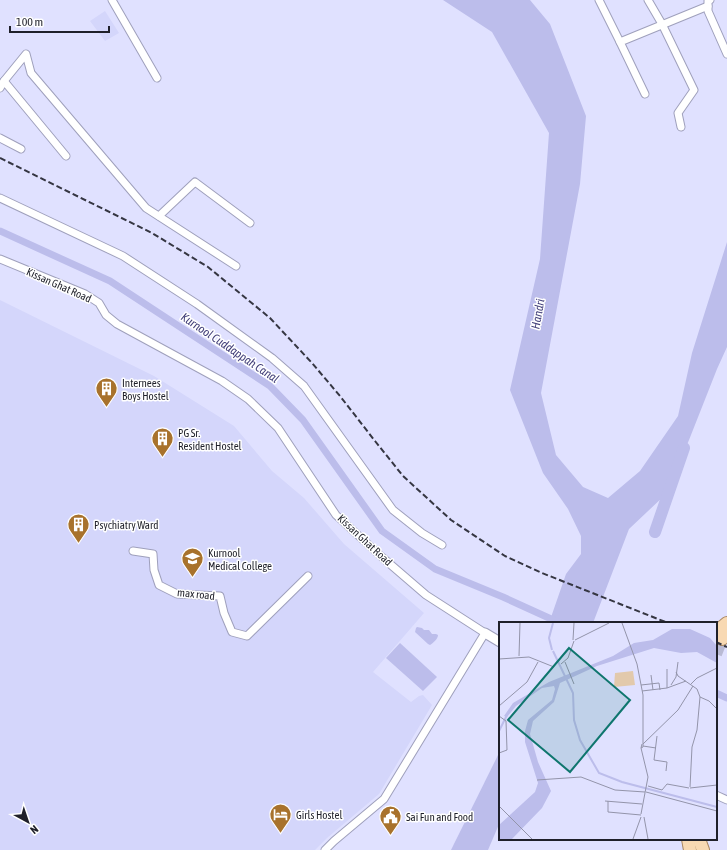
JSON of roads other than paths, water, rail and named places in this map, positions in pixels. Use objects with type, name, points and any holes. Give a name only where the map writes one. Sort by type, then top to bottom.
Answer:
[{"type":"main road","points":[[722,635],[727,623]]},
{"type":"main road","points":[[688,840],[690,850]]},
{"type":"main road","points":[[699,840],[703,850]]},
{"type":"street","points":[[112,0],[157,78]]},
{"type":"street","points":[[599,0],[645,94]]},
{"type":"street","points":[[648,0],[662,24],[694,90],[678,113],[681,127]]},
{"type":"street","points":[[620,42],[709,3]]},
{"type":"street","points":[[709,3],[708,11],[727,54]]},
{"type":"street","points":[[66,156],[2,85],[26,54],[31,73],[146,208],[236,266]]},
{"type":"street","points":[[0,138],[21,149]]},
{"type":"street","points":[[159,216],[194,182],[250,223]]},
{"type":"street","points":[[0,198],[123,256],[197,304],[272,358],[304,386],[393,510],[422,534],[442,545]]},
{"type":"street","name":"Kissan Ghat Road","points":[[0,259],[85,294],[99,302],[106,315],[117,324],[222,381],[248,399],[278,428],[336,515],[426,595],[485,633]]},
{"type":"street","name":"max road","points":[[133,551],[153,554],[154,570],[159,585],[177,594],[220,596],[224,614],[232,632],[247,636],[308,576]]},
{"type":"street","points":[[325,850],[384,799],[485,633],[499,641]]},
{"type":"street","points":[[717,795],[727,800]]},
{"type":"water","name":"Handri","points":[[443,0],[530,0],[550,24],[586,116],[580,184],[541,393],[556,455],[583,487],[608,498],[640,471],[678,416],[692,353],[727,242],[727,347],[665,495],[629,529],[593,622],[549,622],[566,574],[581,554],[581,536],[568,509],[543,473],[510,390],[540,259],[549,133],[492,32]]},
{"type":"water","points":[[417,627],[424,630],[429,630],[432,634],[438,635],[437,638],[430,645],[428,644],[415,632]]},
{"type":"water","points":[[400,643],[437,677],[423,691],[386,658]]},
{"type":"water","points":[[499,753],[499,824],[488,850],[451,850]]},
{"type":"waterway","name":"Kurnool Cuddappah Canal","points":[[0,231],[110,281],[270,386],[303,420],[382,531],[435,569],[503,597],[558,622]]},
{"type":"waterway","points":[[655,532],[684,448]]},
{"type":"waterway","points":[[717,693],[727,698]]},
{"type":"tunnel","points":[[717,652],[722,639]]},
{"type":"railway","points":[[0,158],[152,233],[208,267],[270,318],[312,363],[340,396],[403,476],[451,520],[505,556],[542,573],[665,622]]},
{"type":"railway","points":[[717,642],[727,647]]},
{"type":"place","name":"Internees Boys Hostel","points":[[106,408]]},
{"type":"place","name":"PG Sr. Resident Hostel","points":[[163,458]]},
{"type":"place","name":"Psychiatry Ward","points":[[79,544]]},
{"type":"place","name":"Kurnool Medical College","points":[[192,578]]},
{"type":"place","name":"Girls Hostel","points":[[280,834]]},
{"type":"place","name":"Sai Fun and Food","points":[[390,836]]}]
